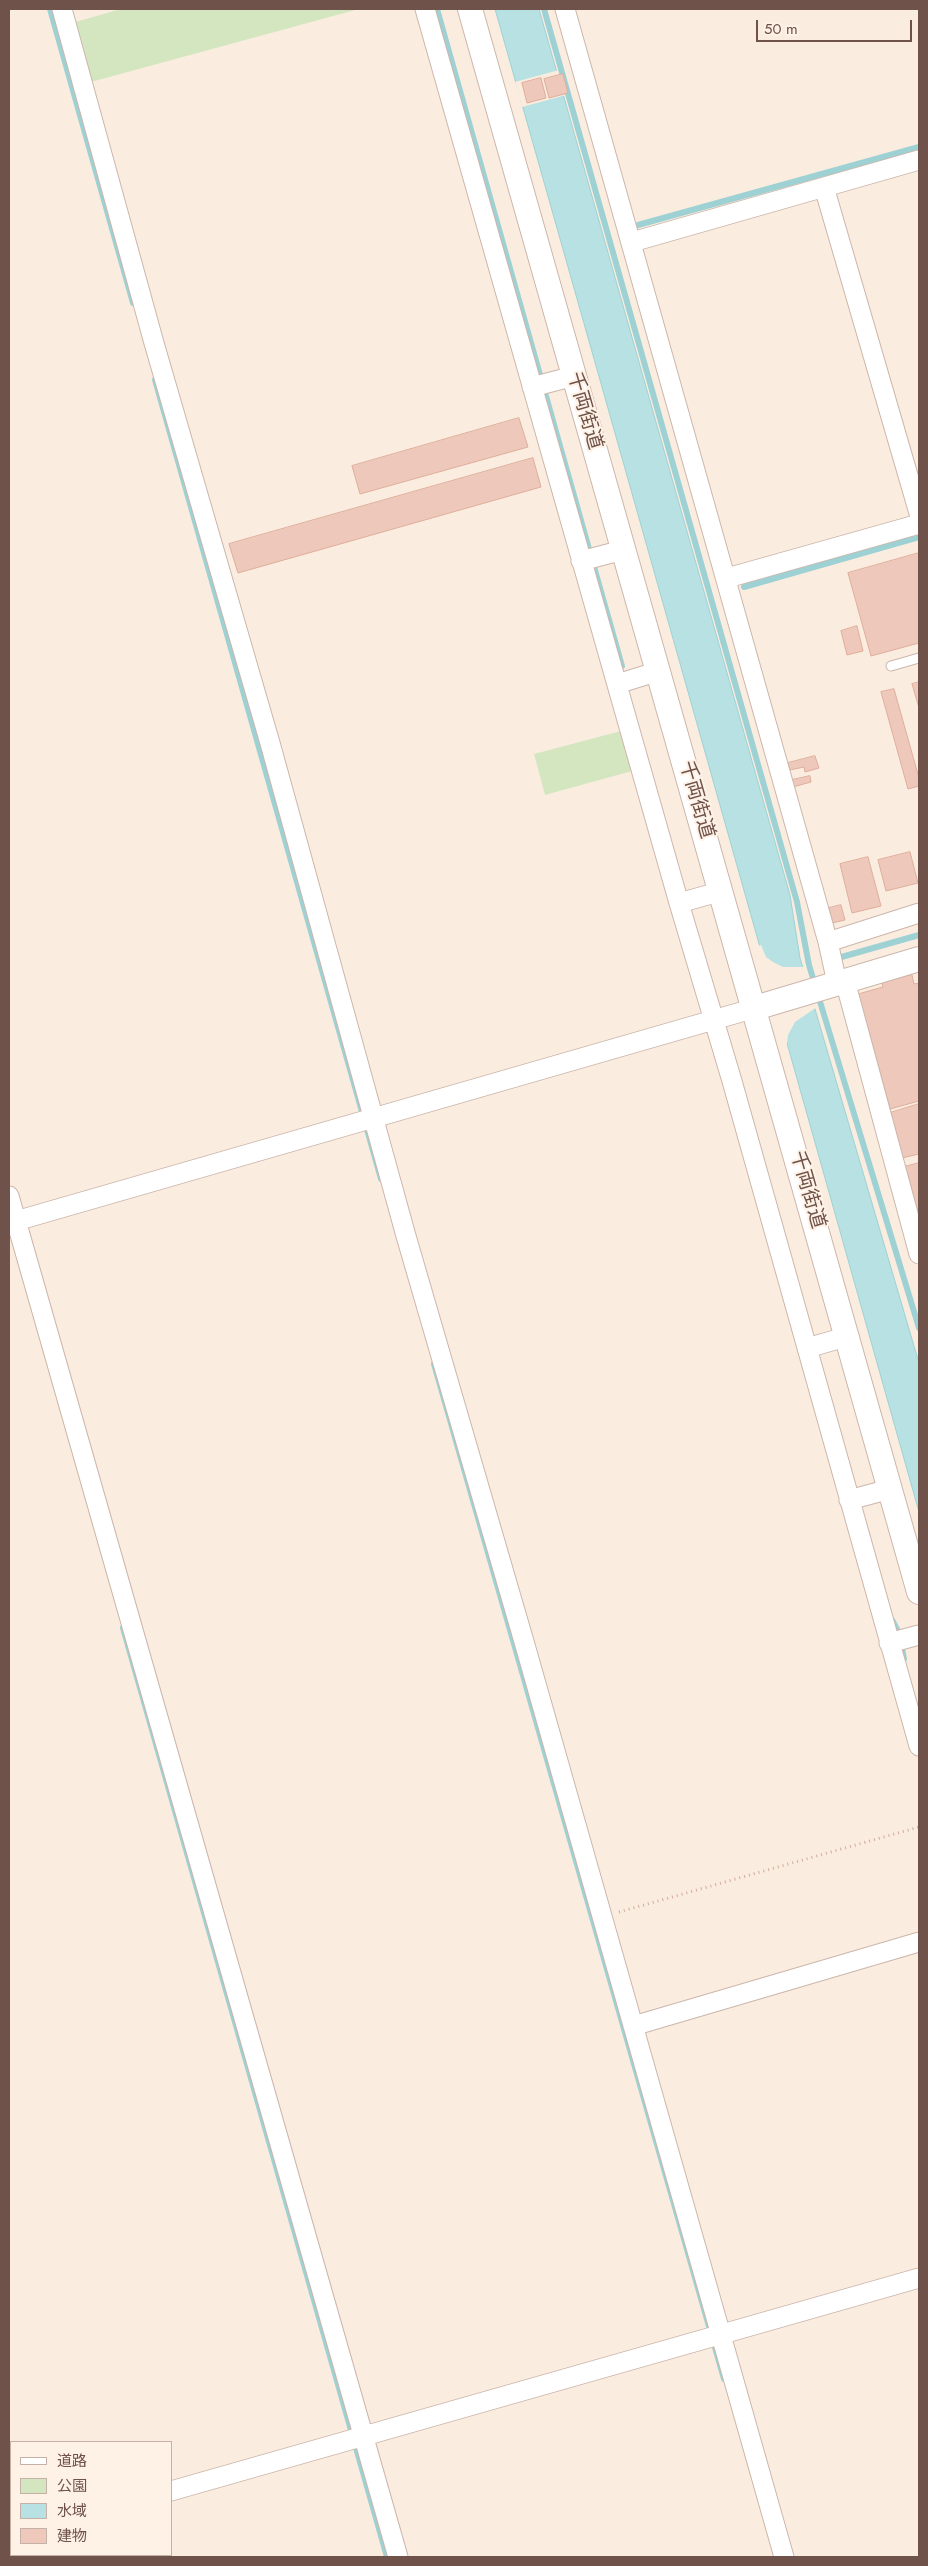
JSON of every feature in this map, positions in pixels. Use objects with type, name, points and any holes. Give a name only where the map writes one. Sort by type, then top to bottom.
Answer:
[{"type":"street","points":[[62,9],[154,343],[270,743],[367,1120],[602,1917],[633,2026],[715,2336],[784,2557]]},
{"type":"street","points":[[425,9],[539,385],[588,559],[616,684],[679,903],[814,1346],[857,1498],[903,1639],[919,1746]]},
{"type":"street","name":"千両街道","points":[[470,9],[623,550],[722,891],[764,1005],[848,1336],[919,1592]]},
{"type":"street","points":[[565,9],[727,578],[828,942],[834,984],[919,1254]]},
{"type":"street","points":[[632,242],[919,160]]},
{"type":"street","points":[[824,187],[919,513]]},
{"type":"street","points":[[539,385],[574,376]]},
{"type":"street","points":[[727,578],[919,524]]},
{"type":"street","points":[[588,559],[623,550]]},
{"type":"street","points":[[616,684],[659,671]]},
{"type":"street","points":[[679,903],[722,891]]},
{"type":"street","points":[[828,942],[919,913]]},
{"type":"street","points":[[12,1222],[919,959]]},
{"type":"street","points":[[9,1196],[12,1222],[356,2437],[398,2557]]},
{"type":"street","points":[[814,1346],[848,1336]]},
{"type":"street","points":[[857,1498],[890,1489]]},
{"type":"street","points":[[633,2026],[919,1942]]},
{"type":"street","points":[[172,2491],[919,2278]]},
{"type":"lane","points":[[891,666],[919,658]]},
{"type":"path","points":[[602,1917],[919,1827]]},
{"type":"green space","points":[[121,9],[359,9],[91,82],[75,22]]},
{"type":"green space","points":[[621,731],[632,771],[545,795],[534,754]]},
{"type":"water","points":[[495,9],[539,9],[790,895],[800,958],[919,1363],[919,1512],[654,573]]},
{"type":"pier","points":[[559,70],[566,95],[522,107],[515,82]]},
{"type":"pier","points":[[761,945],[766,957],[783,967],[806,967],[817,1007],[795,1022],[788,1035],[786,1050],[758,946]]},
{"type":"building","points":[[563,74],[568,93],[549,98],[544,79]]},
{"type":"building","points":[[541,78],[546,98],[527,103],[522,83]]},
{"type":"building","points":[[519,418],[528,447],[360,494],[352,466]]},
{"type":"building","points":[[533,458],[541,487],[238,573],[229,544]]},
{"type":"building","points":[[919,553],[919,643],[871,656],[848,573]]},
{"type":"building","points":[[857,626],[863,651],[847,655],[841,631]]},
{"type":"building","points":[[919,682],[919,708],[912,684]]},
{"type":"building","points":[[894,689],[919,778],[919,786],[908,789],[881,692]]},
{"type":"building","points":[[815,756],[819,768],[805,772],[804,767],[790,770],[788,763]]},
{"type":"building","points":[[810,776],[811,782],[793,787],[792,780]]},
{"type":"building","points":[[910,852],[918,883],[886,891],[878,860]]},
{"type":"building","points":[[868,857],[881,906],[852,913],[840,864]]},
{"type":"building","points":[[841,905],[845,920],[832,923],[829,908]]},
{"type":"building","points":[[912,975],[914,984],[919,983],[919,1101],[890,1109],[858,994],[883,987],[882,983]]},
{"type":"building","points":[[919,1104],[919,1154],[902,1158],[890,1113]]},
{"type":"building","points":[[919,1163],[919,1210],[916,1211],[904,1167]]},
{"type":"waterway","points":[[50,9],[133,303]]},
{"type":"waterway","points":[[437,9],[622,666]]},
{"type":"waterway","points":[[544,9],[797,902],[809,965],[815,985]]},
{"type":"waterway","points":[[633,228],[638,225],[919,147]]},
{"type":"waterway","points":[[155,380],[381,1179]]},
{"type":"waterway","points":[[744,587],[919,537]]},
{"type":"waterway","points":[[838,958],[919,935]]},
{"type":"waterway","points":[[818,995],[919,1328]]},
{"type":"waterway","points":[[434,1364],[724,2379]]},
{"type":"waterway","points":[[892,1620],[899,1633],[904,1659]]},
{"type":"waterway","points":[[123,1628],[387,2557]]}]
